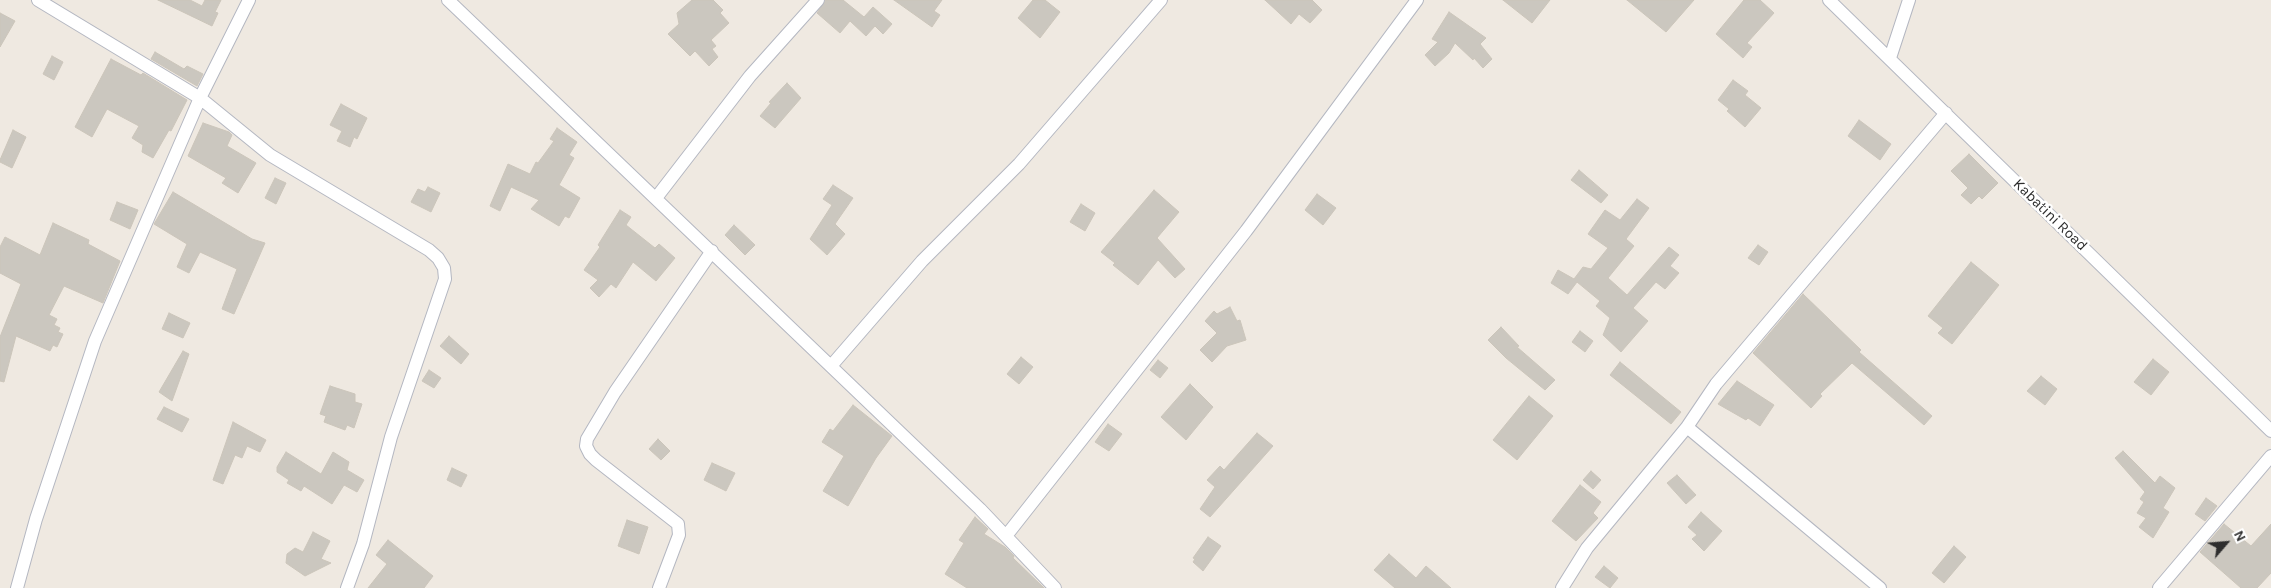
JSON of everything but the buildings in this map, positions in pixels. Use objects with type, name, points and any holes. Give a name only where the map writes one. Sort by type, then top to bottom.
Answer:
[{"type":"street","points":[[38,0],[200,98],[270,155],[429,250],[438,258],[444,268],[445,279],[391,437],[363,544],[347,588]]},
{"type":"street","points":[[17,588],[36,519],[95,341],[200,98],[249,0]]},
{"type":"street","points":[[448,0],[832,366],[1006,536],[1055,588]]},
{"type":"street","points":[[656,198],[750,76],[818,0]]},
{"type":"street","points":[[832,366],[922,261],[1019,164],[1161,0]]},
{"type":"street","points":[[1006,536],[1246,231],[1417,0]]},
{"type":"street","name":"Kabatini Road","points":[[1829,0],[2271,431]]},
{"type":"street","points":[[1890,58],[1909,0]]},
{"type":"street","points":[[1562,588],[1587,548],[1687,427],[1716,384],[1946,113]]},
{"type":"street","points":[[659,588],[679,534],[678,524],[596,460],[586,446],[587,439],[615,392],[712,251]]},
{"type":"street","points":[[1687,427],[1880,588]]},
{"type":"street","points":[[2160,588],[2271,456]]}]
